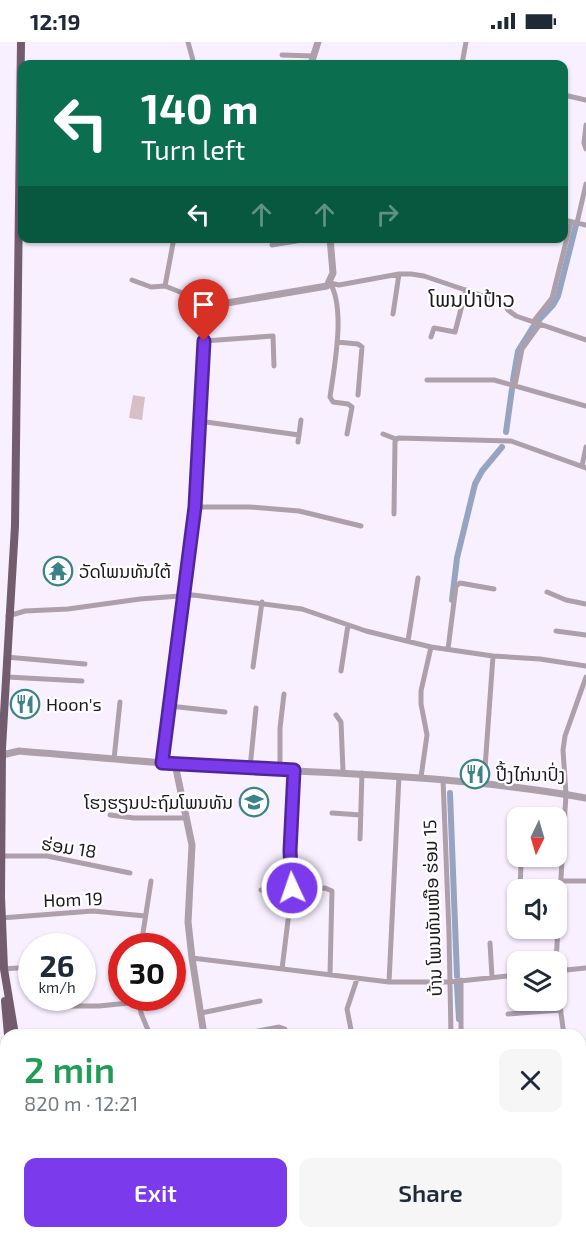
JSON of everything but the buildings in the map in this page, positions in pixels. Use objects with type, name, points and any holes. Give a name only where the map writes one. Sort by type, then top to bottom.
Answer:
[{"type":"main road","points":[[21,42],[21,60]]},
{"type":"main road","points":[[14,1029],[2,969],[1,856],[6,657],[15,526],[20,243]]},
{"type":"main road","points":[[6,985],[7,1029]]},
{"type":"street","points":[[188,42],[193,60]]},
{"type":"street","points":[[312,60],[318,42]]},
{"type":"street","points":[[463,60],[466,42]]},
{"type":"street","points":[[282,56],[313,56]]},
{"type":"street","points":[[568,96],[586,100]]},
{"type":"street","points":[[586,125],[584,143],[586,149]]},
{"type":"street","points":[[586,184],[571,222],[586,225]]},
{"type":"street","points":[[165,286],[173,243]]},
{"type":"street","points":[[272,245],[284,243]]},
{"type":"street","points":[[162,763],[195,507],[204,341],[210,312],[221,304],[322,288],[330,283],[333,273],[330,243]]},
{"type":"street","points":[[515,385],[522,349],[548,306],[556,287],[566,243]]},
{"type":"street","points":[[330,283],[339,285],[399,274],[424,276],[504,303],[512,313],[586,340]]},
{"type":"street","points":[[393,314],[399,274]]},
{"type":"street","points":[[132,280],[151,287],[165,286],[200,300],[210,312]]},
{"type":"street","points":[[330,283],[336,293],[337,342],[330,397],[333,402],[348,404],[352,407],[347,434]]},
{"type":"street","points":[[431,337],[434,328],[455,332],[466,290]]},
{"type":"street","points":[[204,341],[273,336],[274,366]]},
{"type":"street","points":[[337,342],[358,344],[362,347],[358,396]]},
{"type":"street","points":[[427,380],[480,379],[515,385],[586,406]]},
{"type":"street","points":[[298,442],[301,420]]},
{"type":"street","points":[[200,421],[299,435]]},
{"type":"street","points":[[382,434],[396,439],[511,441],[584,467],[586,447]]},
{"type":"street","points":[[394,514],[396,439]]},
{"type":"street","points":[[195,507],[250,507],[299,511],[361,526]]},
{"type":"street","points":[[408,641],[418,578]]},
{"type":"street","points":[[448,650],[456,586],[460,583],[494,589]]},
{"type":"street","points":[[547,592],[566,600],[586,604]]},
{"type":"street","points":[[9,615],[25,611],[68,609],[183,595],[262,602],[303,609],[348,625],[448,650],[586,666]]},
{"type":"street","points":[[253,667],[262,602]]},
{"type":"street","points":[[341,671],[348,625]]},
{"type":"street","points":[[556,631],[586,635]]},
{"type":"street","points":[[421,777],[427,735],[420,699],[431,647]]},
{"type":"street","points":[[6,657],[85,664]]},
{"type":"street","points":[[484,782],[493,657]]},
{"type":"street","points":[[7,677],[82,681]]},
{"type":"street","points":[[565,807],[563,767],[565,736],[586,677]]},
{"type":"street","points":[[280,769],[280,728],[284,694]]},
{"type":"street","points":[[114,759],[120,702]]},
{"type":"street","points":[[169,706],[225,712]]},
{"type":"street","points":[[250,768],[256,708]]},
{"type":"street","points":[[336,715],[341,722],[343,771]]},
{"type":"street","points":[[3,755],[19,751],[175,764],[343,771],[484,782],[586,798]]},
{"type":"street","points":[[175,764],[192,845],[188,922],[203,1029]]},
{"type":"street","points":[[282,969],[292,888],[290,851],[294,770]]},
{"type":"street","points":[[360,839],[362,773]]},
{"type":"street","points":[[389,982],[399,776]]},
{"type":"street","name":"ບ້ານ ໂພນທັນເໜືອ ຮ່ອມ 15","points":[[442,779],[451,1029]]},
{"type":"street","points":[[332,813],[361,815]]},
{"type":"street","points":[[110,814],[134,818],[187,818]]},
{"type":"street","name":"ຮ່ອມ 18","points":[[1,856],[47,856],[130,873]]},
{"type":"street","points":[[143,933],[151,881]]},
{"type":"street","points":[[567,881],[586,881]]},
{"type":"street","points":[[261,890],[325,888],[332,891],[330,975]]},
{"type":"street","name":"Hom 19","points":[[2,918],[93,911],[145,916]]},
{"type":"street","points":[[490,943],[492,977]]},
{"type":"street","points":[[192,958],[389,982],[450,982],[507,976]]},
{"type":"street","points":[[2,969],[18,968]]},
{"type":"street","points":[[567,970],[586,968]]},
{"type":"street","points":[[351,1029],[347,1009],[357,979]]},
{"type":"street","points":[[461,980],[461,1029]]},
{"type":"street","points":[[201,1013],[260,1001]]},
{"type":"street","points":[[142,1011],[148,1029]]},
{"type":"street","points":[[508,1014],[547,1011]]},
{"type":"street","points":[[560,1011],[563,1029]]},
{"type":"street","points":[[269,1029],[279,1027],[285,1029]]},
{"type":"shaded area","points":[[133,395],[145,397],[142,420],[129,418]]},
{"type":"waterway","points":[[539,320],[558,296],[576,225]]},
{"type":"waterway","points":[[513,380],[518,351],[533,327]]},
{"type":"waterway","points":[[506,432],[512,389]]},
{"type":"waterway","points":[[452,600],[457,558],[475,484],[482,471],[502,447]]},
{"type":"waterway","points":[[450,793],[457,976]]},
{"type":"waterway","points":[[457,985],[459,1019]]},
{"type":"place","name":"ວັດໂພນທັນໃຕ້","points":[[58,571]]},
{"type":"place","name":"Hoon's","points":[[25,704]]},
{"type":"place","name":"ປີ້ງໄກ່ນາປົ່ງ","points":[[475,774]]},
{"type":"place","name":"ໂຮງຮຽນປະຖົມໂພນທັນ","points":[[254,802]]},
{"type":"district","name":"ໂພນປ່າປ້າວ","points":[[472,298]]},
{"type":"route","points":[[204,341],[195,507],[162,763],[294,770],[290,851],[292,888]]}]
